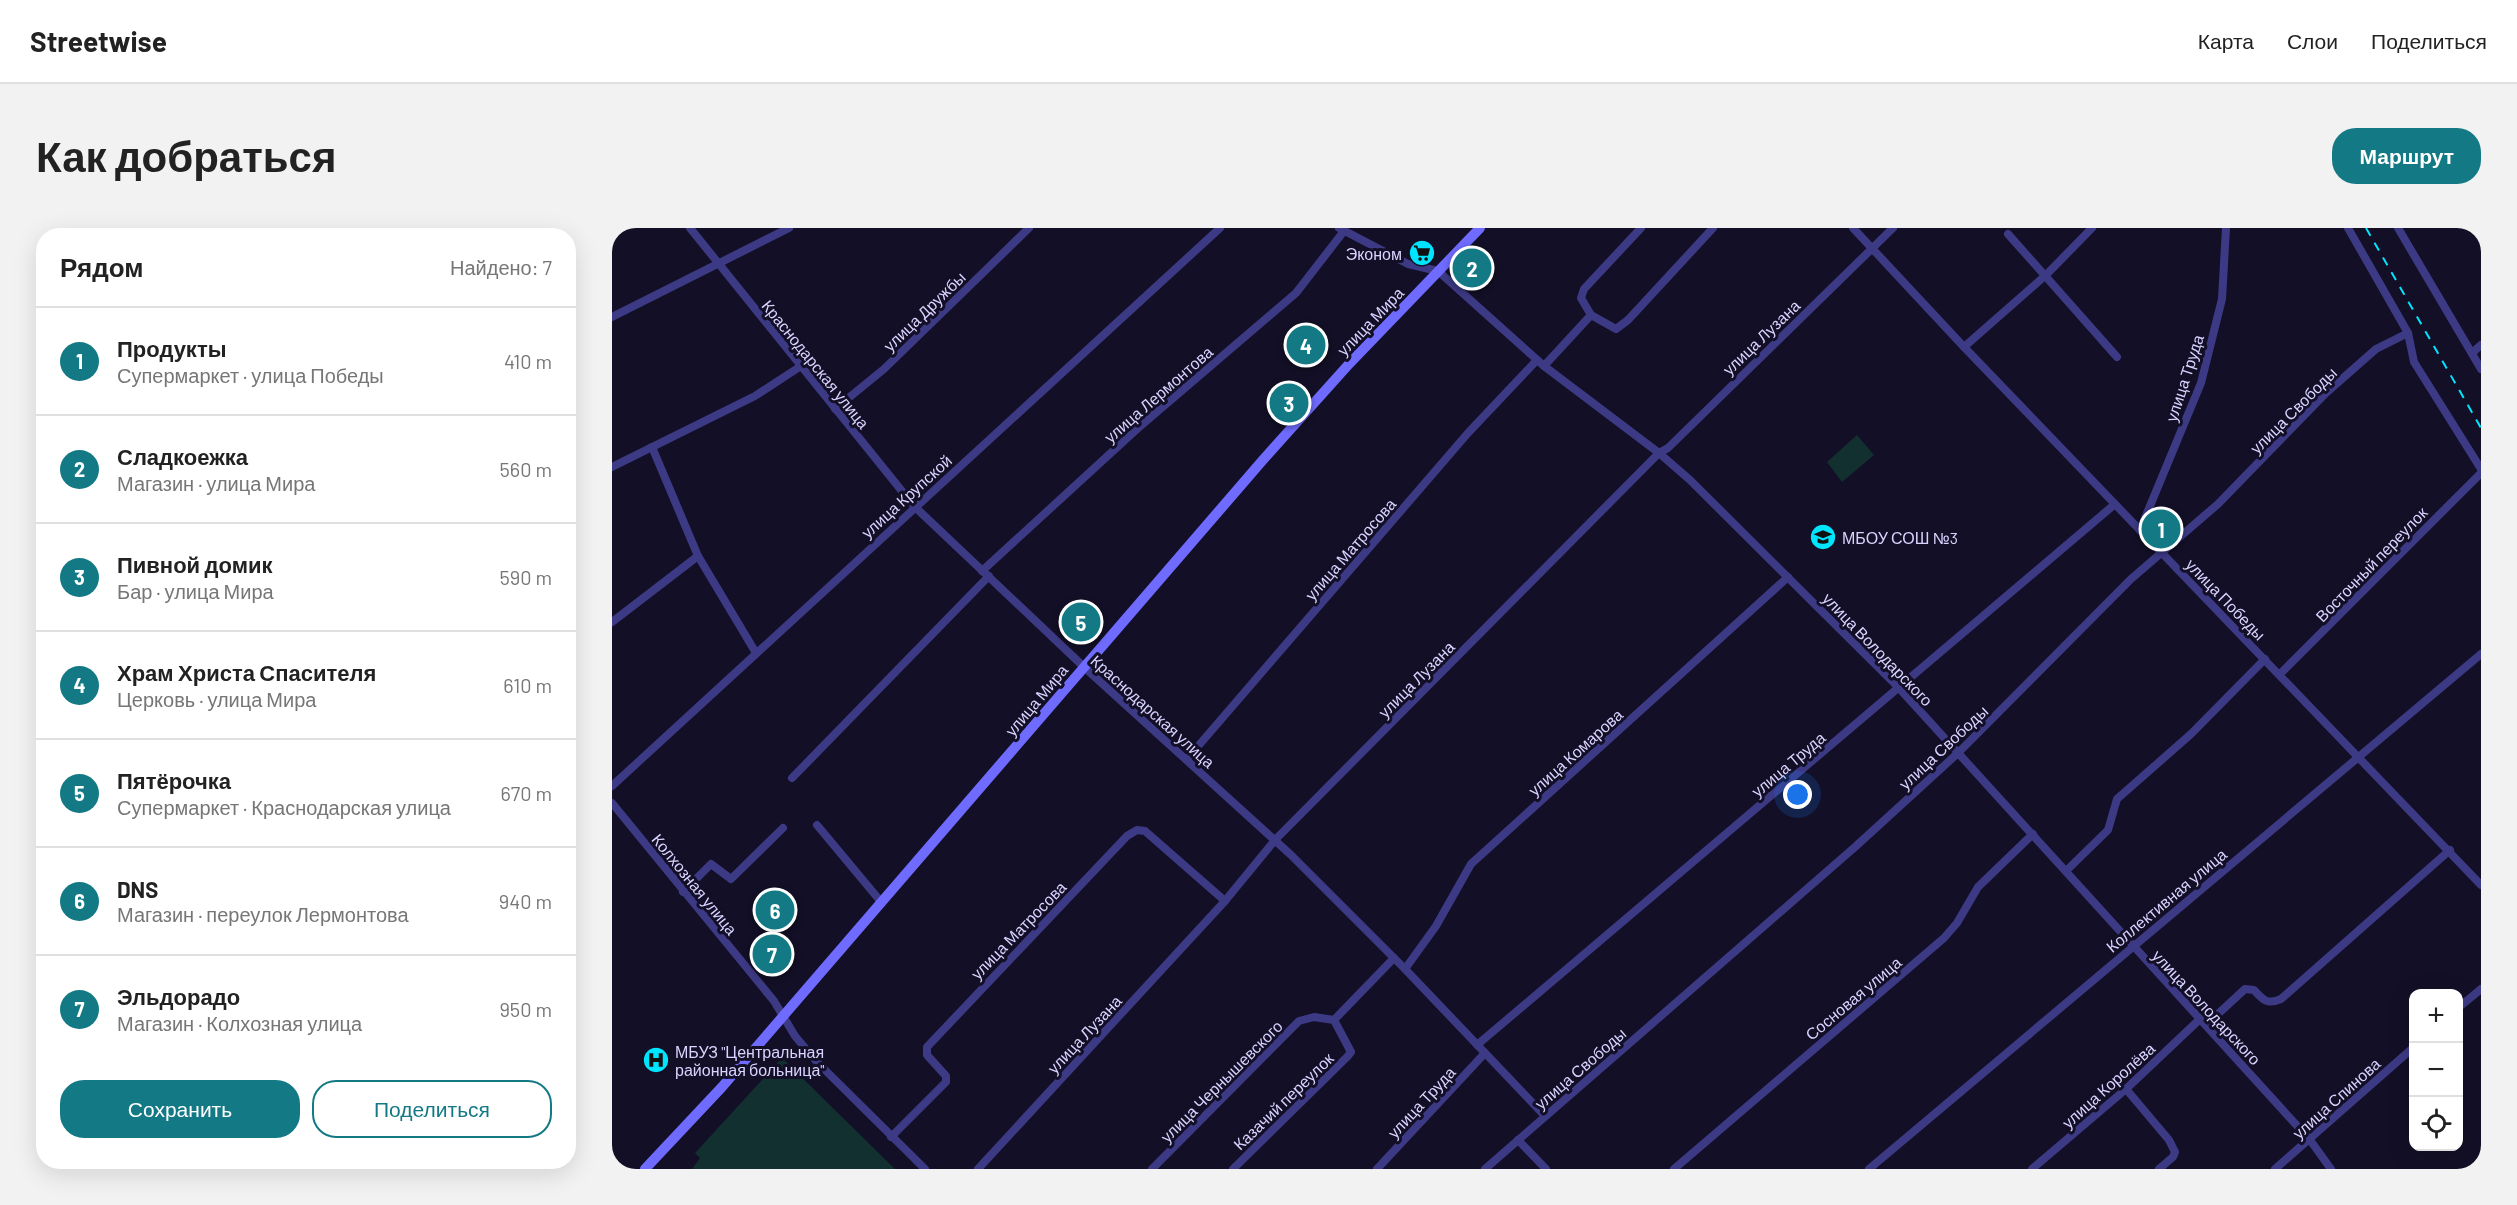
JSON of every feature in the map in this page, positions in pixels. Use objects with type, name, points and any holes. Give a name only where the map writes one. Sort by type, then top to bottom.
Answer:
[{"type":"main road","name":"улица Мира","points":[[645,1169],[722,1087],[1262,461],[1480,228]]},
{"type":"street","name":"Краснодарская улица","points":[[690,228],[914,506],[1084,667],[1275,840],[1405,969],[1545,1116]]},
{"type":"street","points":[[612,317],[789,228]]},
{"type":"street","name":"улица Дружбы","points":[[835,409],[884,369],[1029,228]]},
{"type":"street","name":"улица Крупской","points":[[612,786],[914,506],[1220,228]]},
{"type":"street","points":[[1641,228],[1584,289],[1581,298],[1591,315],[1616,329],[1628,320],[1713,228]]},
{"type":"street","name":"улица Победы","points":[[1853,228],[1964,347],[2359,755],[2481,885]]},
{"type":"street","name":"улица Лузана","points":[[978,1169],[1225,901],[1275,840],[1659,453],[1668,448],[1893,228]]},
{"type":"street","points":[[1964,347],[2046,275],[2092,228]]},
{"type":"street","name":"улица Труда","points":[[2140,530],[2200,383],[2222,299],[2226,228]]},
{"type":"street","points":[[2348,228],[2408,333],[2414,362],[2481,471]]},
{"type":"street","points":[[2398,228],[2481,369]]},
{"type":"street","name":"улица Володарского","points":[[1341,229],[1408,264],[1438,271],[1544,366],[1659,453],[1690,480],[1899,688],[2310,1140],[2331,1169]]},
{"type":"street","name":"улица Лермонтова","points":[[792,778],[986,574],[1137,429],[1296,292],[1330,252],[1341,229]]},
{"type":"street","points":[[2008,234],[2117,357]]},
{"type":"street","points":[[1544,366],[1591,315]]},
{"type":"street","name":"улица Свободы","points":[[1485,1169],[1855,848],[1958,753],[2131,579],[2218,504],[2326,393],[2376,349],[2408,333]]},
{"type":"street","points":[[2472,353],[2481,345]]},
{"type":"street","name":"улица Матросова","points":[[1186,759],[1446,459],[1537,360]]},
{"type":"street","points":[[612,467],[755,396],[801,366]]},
{"type":"street","points":[[652,447],[698,556],[756,653]]},
{"type":"street","name":"Восточный переулок","points":[[2280,674],[2481,471]]},
{"type":"street","name":"улица Труда","points":[[1477,1045],[2115,504]]},
{"type":"street","points":[[612,622],[698,556]]},
{"type":"street","name":"улица Комарова","points":[[1405,969],[1436,926],[1472,864],[1788,577]]},
{"type":"street","name":"Коллективная улица","points":[[1869,1169],[2481,654]]},
{"type":"street","points":[[2066,871],[2108,830],[2117,799],[2191,734],[2265,659]]},
{"type":"street","name":"Колхозная улица","points":[[612,803],[774,1001],[783,1017],[816,1061],[925,1169]]},
{"type":"street","points":[[817,825],[882,903]]},
{"type":"street","points":[[683,892],[711,864],[731,879],[783,828]]},
{"type":"street","name":"улица Матросова","points":[[891,1137],[946,1082],[946,1076],[927,1055],[927,1047],[1127,836],[1137,830],[1145,831],[1225,901]]},
{"type":"street","name":"Сосновая улица","points":[[1674,1169],[1944,938],[1957,923],[1978,886],[2033,834]]},
{"type":"street","name":"улица Королёва","points":[[2032,1169],[2203,1022],[2245,989],[2254,990],[2265,1001],[2272,1003],[2281,999],[2450,850]]},
{"type":"street","points":[[1334,1020],[1394,958]]},
{"type":"street","points":[[2463,1004],[2481,989]]},
{"type":"street","name":"улица Чернышевского","points":[[1152,1169],[1299,1021],[1314,1017],[1334,1020]]},
{"type":"street","name":"Казачий переулок","points":[[1233,1169],[1351,1052],[1350,1046],[1334,1020]]},
{"type":"street","name":"улица Спинова","points":[[2275,1169],[2409,1051]]},
{"type":"street","name":"улица Труда","points":[[1377,1169],[1485,1053]]},
{"type":"street","points":[[2127,1089],[2169,1140],[2175,1152],[2173,1157],[2159,1169]]},
{"type":"street","points":[[1518,1140],[1546,1169]]},
{"type":"green space","points":[[1857,435],[1874,455],[1842,482],[1827,462]]},
{"type":"green space","points":[[782,1058],[895,1169],[692,1169],[700,1158],[695,1153]]},
{"type":"railway","points":[[2366,228],[2481,428]]},
{"type":"place","name":"Эконом","points":[[1422,253]]},
{"type":"place","name":"Сладкоежка","points":[[1472,268]]},
{"type":"place","name":"Храм Христа Спасителя","points":[[1306,345]]},
{"type":"place","name":"Пивной домик","points":[[1289,403]]},
{"type":"place","name":"Продукты","points":[[2161,529]]},
{"type":"place","name":"МБОУ СОШ №3","points":[[1823,537]]},
{"type":"place","name":"Пятёрочка","points":[[1081,622]]},
{"type":"place","name":"DNS","points":[[775,910]]},
{"type":"place","name":"Эльдорадо","points":[[772,954]]},
{"type":"place","name":"МБУЗ \"Центральная районная больница\"","points":[[656,1060]]}]
